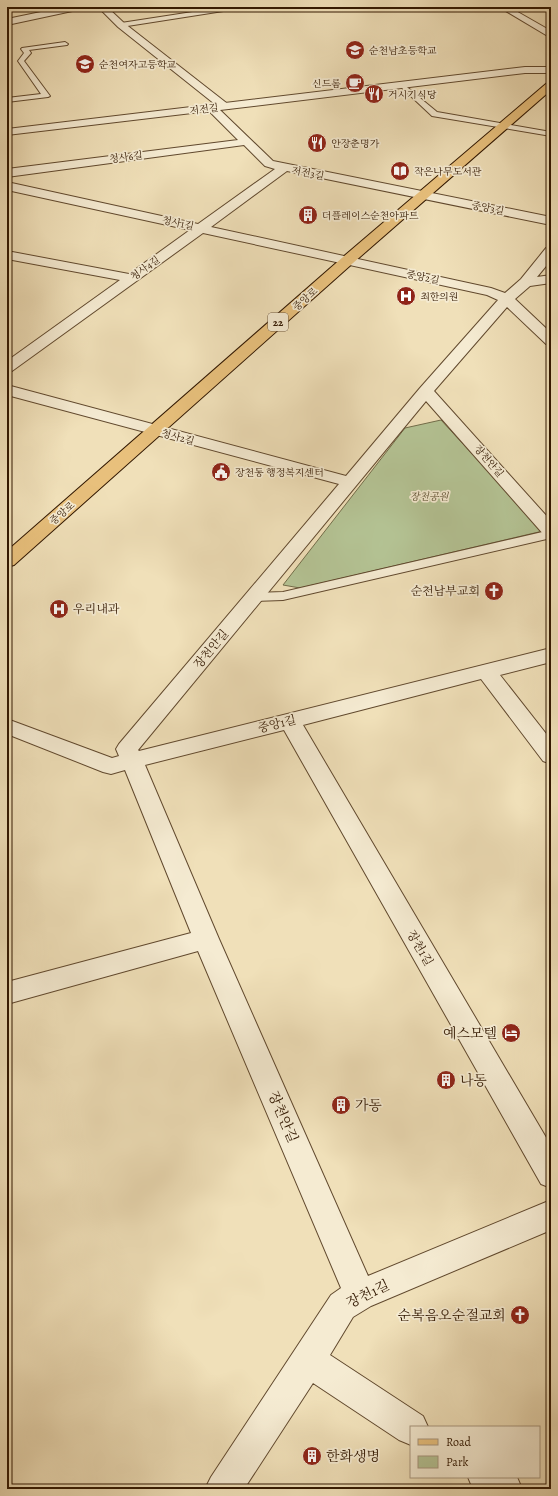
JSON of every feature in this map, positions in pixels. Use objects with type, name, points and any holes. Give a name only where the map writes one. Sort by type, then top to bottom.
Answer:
[{"type":"main road","name":"중앙로","points":[[7,561],[348,260],[425,196],[551,85]]},
{"type":"street","points":[[7,22],[77,7]]},
{"type":"street","points":[[102,7],[121,25],[225,107]]},
{"type":"street","points":[[503,7],[551,35]]},
{"type":"street","name":"저전길","points":[[7,132],[525,70],[551,70]]},
{"type":"street","name":"저전3길","points":[[212,108],[269,164],[425,196]]},
{"type":"street","name":"청사6길","points":[[7,173],[245,142]]},
{"type":"street","name":"청사4길","points":[[7,368],[284,168]]},
{"type":"street","name":"청사1길","points":[[7,186],[348,260]]},
{"type":"street","name":"중앙3길","points":[[425,196],[551,221]]},
{"type":"street","points":[[526,282],[551,251]]},
{"type":"street","points":[[7,254],[131,278]]},
{"type":"street","name":"중앙2길","points":[[348,260],[491,292],[507,299],[527,320],[551,341]]},
{"type":"street","points":[[526,282],[551,279]]},
{"type":"street","name":"장천안길","points":[[360,1295],[206,939],[127,749],[426,391],[507,299],[526,282]]},
{"type":"street","name":"청사2길","points":[[7,390],[350,482]]},
{"type":"street","name":"장천안길","points":[[426,391],[551,533]]},
{"type":"street","name":"중앙1길","points":[[7,726],[111,766],[551,655]]},
{"type":"street","points":[[486,671],[551,756]]},
{"type":"street","name":"장천1길","points":[[290,721],[551,1174]]},
{"type":"street","points":[[7,993],[206,939]]},
{"type":"street","name":"장천1길","points":[[223,1489],[342,1306],[360,1295],[551,1215]]},
{"type":"street","points":[[308,1360],[410,1427]]},
{"type":"street","points":[[488,1478],[504,1489]]},
{"type":"lane","points":[[121,25],[236,7]]},
{"type":"lane","points":[[7,100],[46,96],[21,61],[28,54],[24,49],[65,44]]},
{"type":"lane","points":[[402,85],[435,114],[551,134]]},
{"type":"lane","points":[[254,597],[283,596],[551,533]]},
{"type":"green space","name":"장천공원","points":[[441,420],[543,531],[300,588],[283,585],[405,428]]},
{"type":"place","name":"순천남초등학교","points":[[355,50]]},
{"type":"place","name":"순천여자고등학교","points":[[85,64]]},
{"type":"place","name":"신드롬","points":[[355,83]]},
{"type":"place","name":"거시기식당","points":[[374,94]]},
{"type":"place","name":"안장춘명가","points":[[317,143]]},
{"type":"place","name":"작은나무도서관","points":[[400,171]]},
{"type":"place","name":"더플레이스순천아파트","points":[[308,215]]},
{"type":"place","name":"최한의원","points":[[406,296]]},
{"type":"place","name":"장천동 행정복지센터","points":[[221,472]]},
{"type":"place","name":"순천남부교회","points":[[494,591]]},
{"type":"place","name":"우리내과","points":[[59,609]]},
{"type":"place","name":"예스모텔","points":[[511,1033]]},
{"type":"place","name":"나동","points":[[446,1080]]},
{"type":"place","name":"가동","points":[[341,1105]]},
{"type":"place","name":"순복음오순절교회","points":[[520,1315]]},
{"type":"place","name":"한화생명","points":[[312,1456]]}]
